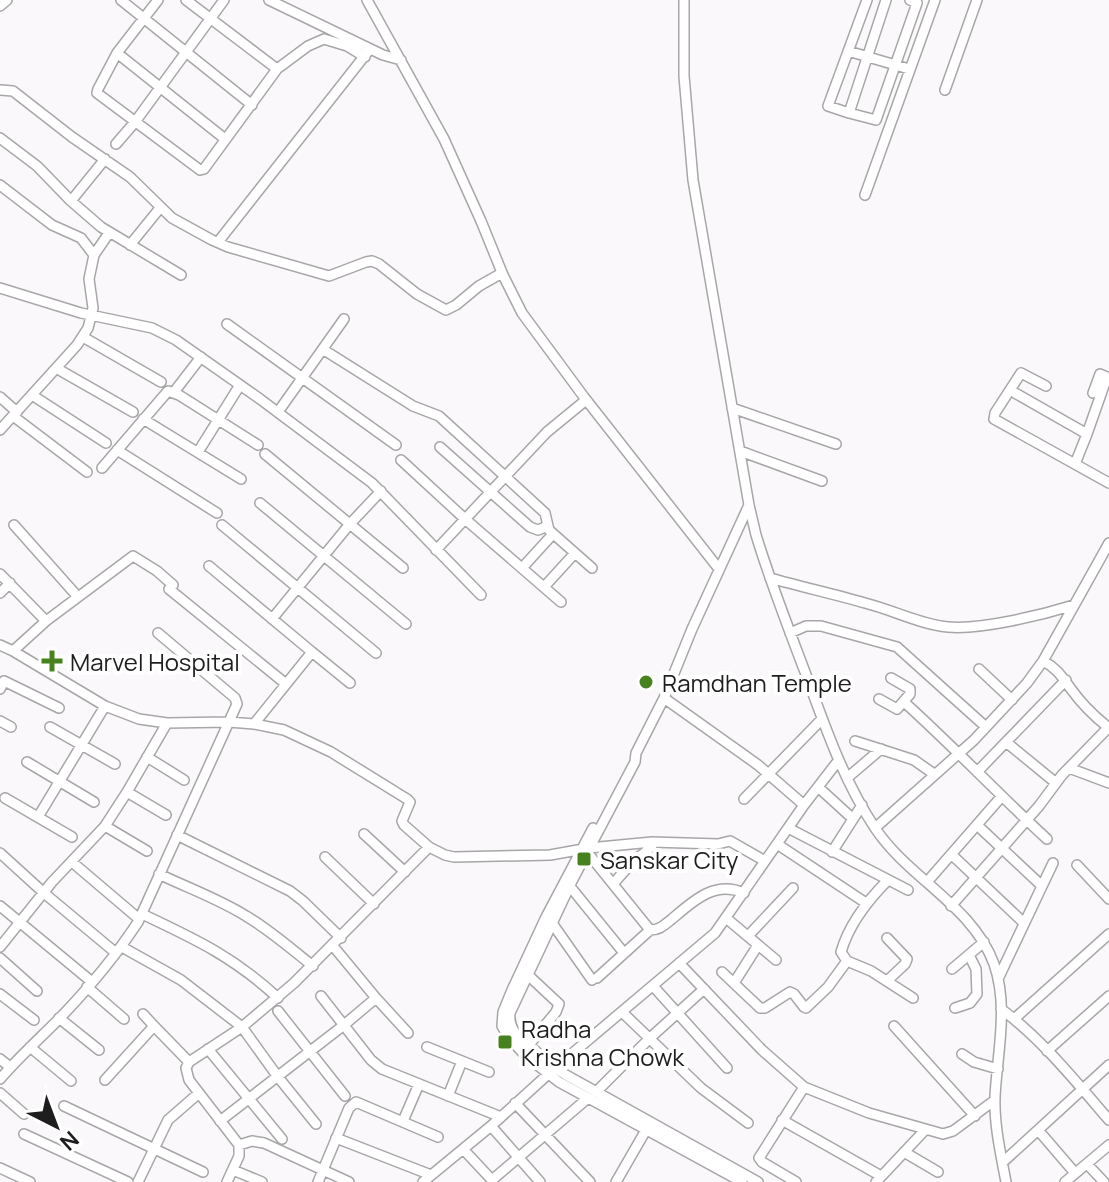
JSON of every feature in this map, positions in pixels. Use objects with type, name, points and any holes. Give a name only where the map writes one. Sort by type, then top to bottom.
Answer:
[{"type":"street","points":[[0,6],[7,0]]},
{"type":"street","points":[[121,0],[252,105]]},
{"type":"street","points":[[158,0],[117,53],[97,93],[200,170],[204,169],[277,69],[308,46],[324,39],[401,60]]},
{"type":"street","points":[[186,0],[277,69]]},
{"type":"street","points":[[116,144],[224,0]]},
{"type":"street","points":[[269,0],[367,53]]},
{"type":"street","points":[[367,0],[444,139],[522,313],[719,569]]},
{"type":"street","points":[[684,0],[684,76],[693,180],[756,535],[838,761],[862,805],[892,849],[984,942],[998,979],[1001,1009],[995,1100],[1006,1182]]},
{"type":"street","points":[[867,0],[828,106],[876,120],[917,3],[910,0]]},
{"type":"street","points":[[849,113],[886,0]]},
{"type":"street","points":[[865,195],[935,0]]},
{"type":"street","points":[[945,90],[977,0]]},
{"type":"street","points":[[848,51],[909,69]]},
{"type":"street","points":[[117,53],[225,139]]},
{"type":"street","points":[[218,242],[367,53]]},
{"type":"street","points":[[0,90],[13,91],[139,185],[160,208],[181,224],[218,242],[329,276],[372,261],[417,294],[446,310],[502,273]]},
{"type":"street","points":[[0,138],[37,166],[71,201],[109,233],[181,275]]},
{"type":"street","points":[[71,201],[105,159]]},
{"type":"street","points":[[0,185],[52,225],[81,238],[94,255]]},
{"type":"street","points":[[130,245],[160,208]]},
{"type":"street","points":[[0,430],[88,328],[93,298],[89,279],[94,255],[109,233]]},
{"type":"street","points":[[0,288],[92,315],[152,328],[176,340],[278,412],[381,491],[481,595]]},
{"type":"street","points":[[278,412],[344,319]]},
{"type":"street","points":[[227,324],[396,445]]},
{"type":"street","points":[[83,337],[161,382]]},
{"type":"street","points":[[324,350],[413,406],[439,416],[545,513],[550,530],[592,568]]},
{"type":"street","points":[[174,392],[201,357]]},
{"type":"street","points":[[56,368],[133,412]]},
{"type":"street","points":[[1046,386],[1021,373],[994,419],[1109,483]]},
{"type":"street","points":[[1075,464],[1108,377],[1100,374],[1093,393]]},
{"type":"street","points":[[198,452],[240,385]]},
{"type":"street","points":[[102,468],[166,393],[174,392],[258,445]]},
{"type":"street","points":[[1015,393],[1087,434]]},
{"type":"street","points":[[32,395],[106,443]]},
{"type":"street","points":[[0,397],[15,414],[87,472]]},
{"type":"street","points":[[436,550],[544,435],[586,400]]},
{"type":"street","points":[[732,408],[836,444]]},
{"type":"street","points":[[143,419],[241,479]]},
{"type":"street","points":[[440,447],[534,530],[550,530]]},
{"type":"street","points":[[117,450],[217,513]]},
{"type":"street","points":[[740,451],[822,481]]},
{"type":"street","points":[[265,454],[403,568]]},
{"type":"street","points":[[401,460],[561,602]]},
{"type":"street","points":[[272,619],[381,491]]},
{"type":"street","points":[[260,503],[406,624]]},
{"type":"street","points":[[742,1182],[646,1130],[551,1071],[509,1038],[501,1020],[512,990],[567,883],[635,762],[749,505]]},
{"type":"street","points":[[14,525],[78,597]]},
{"type":"street","points":[[222,525],[376,653]]},
{"type":"street","points":[[522,568],[550,530]]},
{"type":"street","points":[[875,828],[960,753],[1012,700],[1044,659],[1109,543]]},
{"type":"street","points":[[544,587],[575,553]]},
{"type":"street","points":[[13,651],[46,621],[133,556],[157,571],[171,587],[286,684]]},
{"type":"street","points":[[209,566],[350,683]]},
{"type":"street","points":[[0,574],[46,621]]},
{"type":"street","points":[[770,578],[947,627],[986,625],[1074,605]]},
{"type":"street","points":[[0,593],[10,583]]},
{"type":"street","points":[[790,633],[806,626],[821,626],[897,647],[986,727]]},
{"type":"street","points":[[0,1079],[90,984],[119,950],[141,916],[237,704],[235,698],[158,633]]},
{"type":"street","points":[[0,645],[105,706],[139,719],[167,723],[254,724],[284,730],[321,747],[407,799],[410,806],[402,821],[417,838],[445,855],[536,855],[652,842],[718,844],[730,841],[765,861]]},
{"type":"street","points":[[254,724],[312,652]]},
{"type":"street","points":[[951,906],[1069,768],[1109,728],[1073,691],[1055,667],[1044,659]]},
{"type":"street","points":[[979,669],[1012,700]]},
{"type":"street","points":[[879,699],[895,709],[911,691],[891,678]]},
{"type":"street","points":[[977,772],[1066,680]]},
{"type":"street","points":[[1,683],[59,708]]},
{"type":"street","points":[[664,698],[769,774],[804,805]]},
{"type":"street","points":[[904,702],[1047,839]]},
{"type":"street","points":[[38,817],[105,706]]},
{"type":"street","points":[[744,799],[822,719]]},
{"type":"street","points":[[0,721],[11,727]]},
{"type":"street","points":[[0,947],[105,826],[167,723]]},
{"type":"street","points":[[50,727],[115,764]]},
{"type":"street","points":[[855,741],[914,760],[934,774]]},
{"type":"street","points":[[1006,742],[1056,783]]},
{"type":"street","points":[[847,778],[881,749]]},
{"type":"street","points":[[147,757],[184,780]]},
{"type":"street","points":[[336,1138],[426,1180],[715,933],[838,761]]},
{"type":"street","points":[[27,762],[94,802]]},
{"type":"street","points":[[1069,768],[1109,783]]},
{"type":"street","points":[[818,787],[852,818]]},
{"type":"street","points":[[127,792],[166,815]]},
{"type":"street","points":[[927,882],[1002,796]]},
{"type":"street","points":[[5,798],[72,837]]},
{"type":"street","points":[[832,852],[862,805]]},
{"type":"street","points":[[977,825],[1042,886]]},
{"type":"street","points":[[105,826],[147,851]]},
{"type":"street","points":[[788,828],[908,890]]},
{"type":"street","points":[[364,834],[405,872]]},
{"type":"street","points":[[177,835],[290,891],[341,938]]},
{"type":"street","points":[[613,884],[635,859],[652,846],[652,842]]},
{"type":"street","points":[[777,844],[866,903]]},
{"type":"street","points":[[227,1182],[239,1156],[239,1145],[186,1074],[189,1062],[242,1027],[278,998],[429,847]]},
{"type":"street","points":[[586,850],[650,930]]},
{"type":"street","points":[[0,853],[44,893],[119,950],[181,980],[242,1027],[316,1124]]},
{"type":"street","points":[[951,854],[1024,923]]},
{"type":"street","points":[[325,857],[374,904]]},
{"type":"street","points":[[72,862],[141,916],[204,943],[260,981],[278,998]]},
{"type":"street","points":[[998,979],[1053,863]]},
{"type":"street","points":[[1077,865],[1109,899]]},
{"type":"street","points":[[159,874],[247,916],[313,966]]},
{"type":"street","points":[[888,880],[866,903],[842,947],[842,955],[847,961],[871,971],[913,998]]},
{"type":"street","points":[[551,1071],[515,1033],[509,1019],[567,883]]},
{"type":"street","points":[[567,883],[624,953]]},
{"type":"street","points":[[748,936],[793,888]]},
{"type":"street","points":[[552,923],[595,979],[650,930],[658,929],[690,903],[716,889],[734,889],[744,893]]},
{"type":"street","points":[[0,906],[90,984],[124,1019]]},
{"type":"street","points":[[726,918],[776,960]]},
{"type":"street","points":[[887,938],[907,959],[887,981]]},
{"type":"street","points":[[1014,1019],[1107,939]]},
{"type":"street","points":[[952,969],[984,942]]},
{"type":"street","points":[[734,983],[758,945]]},
{"type":"street","points":[[333,946],[408,1033]]},
{"type":"street","points":[[955,1008],[970,1003],[977,994],[976,969],[969,955]]},
{"type":"street","points":[[0,958],[37,991]]},
{"type":"street","points":[[722,972],[760,1008],[790,992],[806,1008],[828,987],[847,961]]},
{"type":"street","points":[[679,963],[762,1050],[804,1087],[869,1113],[948,1134],[995,1100]]},
{"type":"street","points":[[528,975],[559,1004],[528,1046]]},
{"type":"street","points":[[653,986],[727,1068]]},
{"type":"street","points":[[463,1149],[492,1180],[592,1095],[704,989]]},
{"type":"street","points":[[0,994],[34,1020]]},
{"type":"street","points":[[321,996],[377,1065],[501,1117]]},
{"type":"street","points":[[1047,1051],[1109,996]]},
{"type":"street","points":[[220,1121],[376,998]]},
{"type":"street","points":[[1001,1009],[1047,1051],[1109,1120]]},
{"type":"street","points":[[278,1011],[345,1096]]},
{"type":"street","points":[[622,1012],[712,1098],[748,1123]]},
{"type":"street","points":[[143,1014],[189,1062]]},
{"type":"street","points":[[59,1018],[99,1050]]},
{"type":"street","points":[[105,1080],[154,1026]]},
{"type":"street","points":[[894,1026],[975,1116]]},
{"type":"street","points":[[30,1047],[71,1081]]},
{"type":"street","points":[[427,1047],[489,1072]]},
{"type":"street","points":[[208,1049],[282,1139]]},
{"type":"street","points":[[962,1054],[974,1062],[998,1069]]},
{"type":"street","points":[[0,1059],[10,1067]]},
{"type":"street","points":[[448,1096],[462,1061]]},
{"type":"street","points":[[1003,1162],[1109,1065]]},
{"type":"street","points":[[403,1121],[419,1084]]},
{"type":"street","points":[[796,1182],[759,1158],[804,1087]]},
{"type":"street","points":[[0,1093],[24,1114]]},
{"type":"street","points":[[138,1182],[168,1120],[199,1093]]},
{"type":"street","points":[[592,1095],[758,1182]]},
{"type":"street","points":[[318,1182],[349,1108],[356,1102],[438,1137]]},
{"type":"street","points":[[515,1103],[584,1180]]},
{"type":"street","points":[[64,1106],[203,1172]]},
{"type":"street","points":[[782,1120],[878,1179],[925,1130]]},
{"type":"street","points":[[491,1126],[540,1182]]},
{"type":"street","points":[[616,1182],[646,1130]]},
{"type":"street","points":[[1038,1130],[1075,1173]]},
{"type":"street","points":[[24,1134],[128,1182]]},
{"type":"street","points":[[239,1145],[252,1141],[264,1143],[349,1182]]},
{"type":"street","points":[[1065,1182],[1109,1145]]},
{"type":"street","points":[[904,1152],[938,1172]]},
{"type":"street","points":[[1087,1164],[1104,1182]]},
{"type":"street","points":[[0,1168],[30,1182]]},
{"type":"street","points":[[233,1170],[262,1182]]},
{"type":"place","name":"Marvel Hospital","points":[[52,661]]},
{"type":"place","name":"Ramdhan Temple","points":[[646,682]]},
{"type":"place","name":"Sanskar City","points":[[584,859]]},
{"type":"place","name":"Radha Krishna Chowk","points":[[505,1042]]}]
